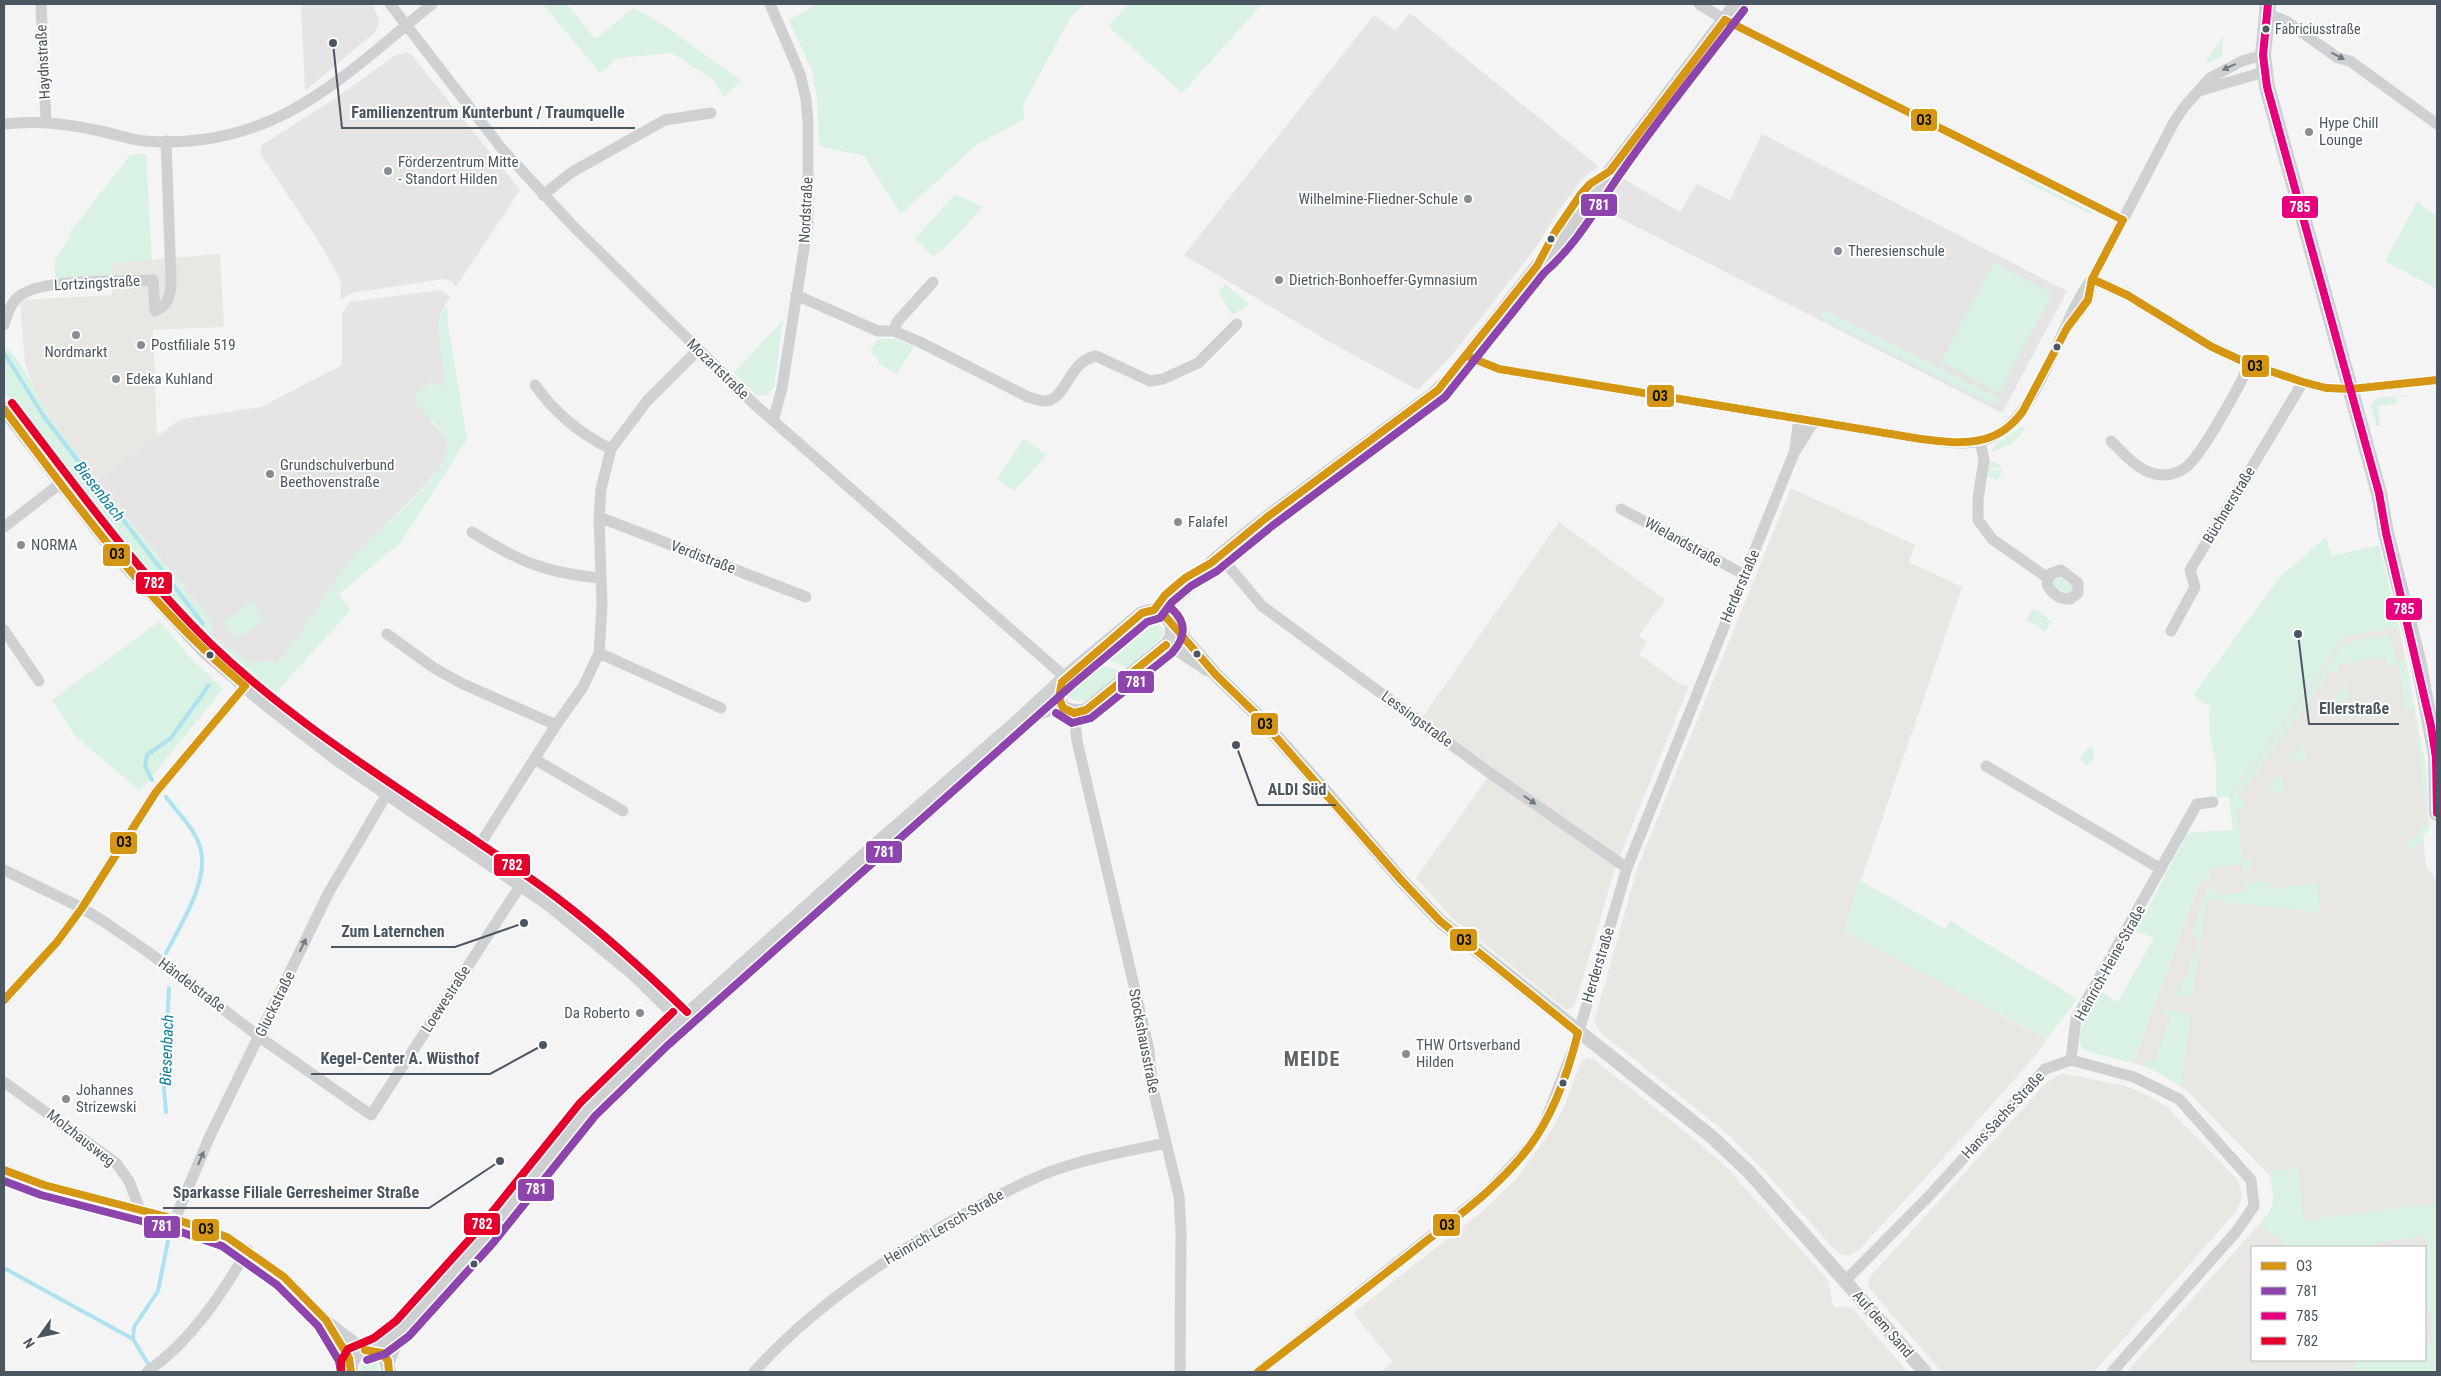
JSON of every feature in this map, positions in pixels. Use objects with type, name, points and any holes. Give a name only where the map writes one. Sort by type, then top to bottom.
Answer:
[{"type":"main road","points":[[2267,9],[2264,64],[2331,322],[2380,493],[2386,533],[2418,660],[2437,760],[2437,813]]},
{"type":"street","name":"Haydnstraße","points":[[41,4],[46,121]]},
{"type":"street","name":"Mozartstraße","points":[[390,4],[502,149],[543,195],[698,350],[773,421],[1062,681]]},
{"type":"street","points":[[4,124],[46,121],[86,128],[131,140],[166,142],[233,134],[268,124],[313,98],[432,4]]},
{"type":"street","name":"Nordstraße","points":[[770,4],[800,74],[806,99],[808,223],[782,388],[773,421]]},
{"type":"street","points":[[1699,4],[1725,20],[2123,220]]},
{"type":"street","points":[[1062,681],[1058,699],[1062,705],[1074,713],[1086,710],[1166,645],[1172,636],[1163,616],[1165,595],[1185,578],[1215,560],[1266,518],[1431,396],[1467,356],[1537,266],[1552,253],[1596,197],[1610,171],[1736,4]]},
{"type":"street","points":[[2267,9],[2338,58],[2350,61],[2437,124]]},
{"type":"street","points":[[1467,356],[1499,369],[1929,440],[1966,443],[1980,442],[2005,430],[2023,412],[2067,328],[2079,296],[2092,279],[2184,106],[2202,90],[2210,78],[2224,69],[2264,64]]},
{"type":"street","points":[[2202,90],[2264,64]]},
{"type":"street","points":[[543,195],[572,172],[665,120],[711,113]]},
{"type":"street","name":"Lortzingstraße","points":[[4,325],[8,312],[18,297],[41,286],[153,280],[155,311],[165,305],[170,294],[171,280],[166,142]]},
{"type":"street","points":[[2092,279],[2127,296],[2212,348],[2249,364],[2302,382],[2326,388],[2351,389],[2437,380]]},
{"type":"street","points":[[894,331],[897,322],[933,282]]},
{"type":"street","points":[[796,296],[878,331],[894,331],[1028,397],[1044,401],[1053,399],[1062,390],[1076,365],[1087,358],[1096,356],[1150,381],[1163,380],[1198,363],[1237,324]]},
{"type":"street","points":[[475,852],[536,760],[556,725],[583,688],[599,653],[602,631],[599,517],[601,489],[611,449],[647,401],[698,350]]},
{"type":"street","points":[[2111,441],[2139,468],[2151,473],[2173,474],[2186,468],[2201,449],[2249,364]]},
{"type":"street","name":"Büchnerstraße","points":[[2171,631],[2195,587],[2190,570],[2302,382]]},
{"type":"street","points":[[535,385],[545,398],[575,428],[611,449]]},
{"type":"street","points":[[4,409],[120,559],[204,651],[290,723],[387,794],[522,883],[600,944],[680,1019]]},
{"type":"street","name":"Herderstraße","points":[[1794,453],[1799,418]]},
{"type":"street","name":"Herderstraße","points":[[1258,1372],[1488,1191],[1510,1170],[1529,1147],[1544,1124],[1572,1055],[1627,868],[1794,453],[1814,421]]},
{"type":"street","points":[[1980,442],[1984,459],[1978,499],[1978,520],[1992,539],[2048,578]]},
{"type":"street","points":[[4,527],[61,483]]},
{"type":"street","name":"Wielandstraße","points":[[1621,508],[1745,575]]},
{"type":"street","name":"Verdistraße","points":[[599,517],[806,597]]},
{"type":"street","points":[[472,532],[530,564],[559,573],[600,578]]},
{"type":"street","name":"Lessingstraße","points":[[1215,560],[1262,606],[1490,773],[1627,868]]},
{"type":"street","points":[[388,1367],[402,1329],[485,1237],[588,1109],[680,1019],[894,828],[1142,613],[1163,616]]},
{"type":"street","name":"Auf dem Sand","points":[[1163,616],[1216,675],[1260,719],[1440,921],[1712,1137],[1743,1166],[1925,1372]]},
{"type":"street","points":[[4,630],[39,681]]},
{"type":"street","points":[[387,634],[434,668],[461,683],[556,725]]},
{"type":"street","name":"Auf dem Sand","points":[[1166,645],[1180,651],[1216,675]]},
{"type":"street","points":[[599,653],[722,708]]},
{"type":"street","points":[[4,1000],[57,942],[82,908],[156,792],[244,686]]},
{"type":"street","points":[[1019,720],[1062,705]]},
{"type":"street","name":"Stockshausstraße","points":[[1074,713],[1077,741],[1148,1050],[1152,1085],[1179,1196],[1180,1372]]},
{"type":"street","points":[[536,760],[623,811]]},
{"type":"street","points":[[1986,766],[2160,869]]},
{"type":"street","name":"Gluckstraße","points":[[175,1218],[209,1138],[329,892],[387,794]]},
{"type":"street","name":"Heinrich-Heine-Straße","points":[[2071,1060],[2076,1019],[2196,804],[2213,802]]},
{"type":"street","name":"Händelstraße","points":[[4,870],[82,908],[148,952],[259,1036],[371,1115]]},
{"type":"street","name":"Loewestraße","points":[[371,1115],[522,883]]},
{"type":"street","points":[[2071,1060],[2134,1077],[2179,1099],[2251,1180],[2254,1206],[2245,1221],[2112,1372]]},
{"type":"street","name":"Hans-Sachs-Straße","points":[[1845,1281],[1930,1195],[2045,1069],[2071,1060]]},
{"type":"street","name":"Molzhausweg","points":[[4,1082],[116,1163],[129,1181],[140,1210]]},
{"type":"street","name":"Heinrich-Lersch-Straße","points":[[754,1372],[850,1286],[928,1233],[1033,1178],[1087,1161],[1166,1143]]},
{"type":"street","points":[[4,1170],[44,1185],[175,1218],[214,1231],[248,1250],[284,1277],[326,1320],[368,1350],[382,1353],[388,1367]]},
{"type":"street","points":[[147,1372],[159,1364],[186,1338],[208,1311],[248,1250]]},
{"type":"street","points":[[326,1320],[351,1368]]},
{"type":"street","points":[[351,1368],[356,1356],[379,1347],[393,1333],[402,1329]]},
{"type":"shaded area","points":[[301,4],[372,4],[379,19],[378,27],[374,33],[305,91]]},
{"type":"shaded area","points":[[1410,13],[1598,166],[1581,180],[1559,210],[1537,246],[1452,355],[1418,390],[1328,341],[1184,255],[1374,15],[1395,30]]},
{"type":"shaded area","name":"Förderzentrum Mitte - Standort Hilden","points":[[410,53],[520,190],[456,287],[451,281],[443,279],[352,293],[340,300],[341,281],[321,245],[260,153],[262,145],[340,95],[397,54]]},
{"type":"shaded area","name":"Theresienschule","points":[[1762,134],[2067,291],[2002,413],[1600,208],[1622,178],[1680,212],[1697,184],[1730,200]]},
{"type":"shaded area","points":[[220,254],[224,327],[153,330],[157,436],[96,480],[49,416],[33,386],[25,363],[20,300],[112,295],[111,263]]},
{"type":"shaded area","name":"Grundschulverbund Beethovenstraße","points":[[441,290],[450,297],[438,318],[445,387],[431,422],[448,439],[446,453],[440,467],[425,485],[357,553],[334,582],[295,641],[278,662],[247,661],[210,635],[213,623],[96,480],[181,419],[261,407],[342,365],[342,314],[350,302]]},
{"type":"shaded area","points":[[1791,488],[1915,545],[1909,562],[1962,587],[1857,892],[2002,1016],[2047,1039],[2030,1062],[1981,1117],[1858,1251],[1850,1255],[1842,1255],[1834,1249],[1730,1136],[1600,1032],[1594,1022],[1637,869]]},
{"type":"shaded area","points":[[1559,522],[1665,600],[1639,636],[1647,642],[1639,654],[1680,684],[1689,686],[1619,858],[1422,718]]},
{"type":"shaded area","points":[[2399,626],[2426,769],[2429,829],[2423,836],[2426,867],[2434,876],[2437,889],[2437,1372],[2127,1372],[2287,1193],[2187,1091],[2157,1071],[2133,1063],[2199,884],[2233,830],[2229,796],[2344,637]]},
{"type":"shaded area","points":[[1489,776],[1616,865],[1576,1002],[1569,1010],[1564,1008],[1451,917],[1416,878]]},
{"type":"shaded area","points":[[1587,1057],[1595,1060],[1699,1143],[1726,1167],[1828,1280],[1835,1308],[1843,1306],[1853,1309],[1908,1372],[1380,1372],[1393,1362],[1353,1313],[1484,1210],[1517,1178],[1552,1129],[1564,1107],[1581,1062]]},
{"type":"shaded area","points":[[2062,1073],[2125,1086],[2147,1095],[2167,1107],[2238,1180],[2241,1190],[2241,1202],[2235,1213],[2094,1372],[1942,1372],[1869,1288],[1869,1278],[2047,1082]]},
{"type":"green space","points":[[543,4],[567,4],[595,39],[634,8],[674,32],[741,81],[724,97],[712,79],[672,53],[618,58],[600,73]]},
{"type":"green space","points":[[817,4],[1084,4],[1070,18],[1023,105],[1024,119],[975,146],[901,214],[864,156],[819,146],[817,98],[812,71],[789,20]]},
{"type":"green space","points":[[1129,4],[1262,4],[1182,93],[1108,26]]},
{"type":"green space","points":[[2223,36],[2222,56],[2208,63],[2206,62]]},
{"type":"green space","points":[[146,154],[152,261],[111,263],[111,277],[55,279],[55,259],[71,236],[69,234],[130,155]]},
{"type":"green space","points":[[2020,176],[2092,212],[2091,214],[2018,178]]},
{"type":"green space","points":[[955,194],[983,207],[946,247],[933,256],[915,239]]},
{"type":"green space","points":[[2417,202],[2437,217],[2437,289],[2385,261]]},
{"type":"green space","points":[[1994,262],[2052,294],[1999,393],[1941,362]]},
{"type":"green space","points":[[1225,284],[1249,304],[1232,315],[1219,292]]},
{"type":"green space","points":[[445,307],[449,310],[447,319],[467,439],[401,542],[339,594],[351,610],[275,693],[210,635],[147,569],[41,444],[4,393],[4,345],[19,362],[55,424],[74,450],[132,525],[213,623],[211,635],[247,661],[278,662],[347,565],[418,494],[443,462],[448,439],[412,398],[431,381],[445,387],[438,318]]},
{"type":"green space","points":[[1824,310],[1999,398],[1995,405],[1820,317]]},
{"type":"green space","points":[[783,320],[774,387],[767,395],[756,395],[734,373]]},
{"type":"green space","points":[[878,339],[894,339],[914,346],[897,374],[878,363],[879,360],[872,354],[871,349]]},
{"type":"green space","points":[[2437,392],[2396,397],[2397,404],[2378,406],[2380,426],[2376,426],[2371,405],[2377,398]]},
{"type":"green space","points":[[2022,426],[2025,428],[2015,440],[1990,453],[1996,444]]},
{"type":"green space","points":[[1024,439],[1047,455],[1014,491],[997,479]]},
{"type":"green space","points":[[1989,461],[1998,463],[2002,468],[1990,468],[1990,470],[2003,470],[1997,480],[1986,476]]},
{"type":"green space","points":[[2326,537],[2332,556],[2379,545],[2399,626],[2344,637],[2230,796],[2233,795],[2344,643],[2387,635],[2393,643],[2396,662],[2406,661],[2426,769],[2429,829],[2423,836],[2423,840],[2408,851],[2407,842],[2419,835],[2420,827],[2428,825],[2414,710],[2405,710],[2399,664],[2386,666],[2385,658],[2338,664],[2339,674],[2332,669],[2238,798],[2245,803],[2245,808],[2236,810],[2243,861],[2252,860],[2252,866],[2244,873],[2243,864],[2209,869],[2210,877],[2199,884],[2133,1063],[2086,1051],[2081,1046],[2080,1039],[2084,1022],[2101,993],[2118,1002],[2154,938],[2136,931],[2187,834],[2233,830],[2229,797],[2216,798],[2216,765],[2209,730],[2210,705],[2204,704],[2193,695],[2280,577]]},
{"type":"green space","points":[[2058,576],[2075,589],[2067,595],[2052,584],[2054,578]]},
{"type":"green space","points":[[251,601],[264,619],[237,640],[224,622]]},
{"type":"green space","points":[[2034,609],[2052,621],[2045,632],[2026,619]]},
{"type":"green space","points":[[160,621],[189,656],[223,689],[140,791],[75,736],[52,700]]},
{"type":"green space","points":[[1145,622],[1158,624],[1164,631],[1164,636],[1127,668],[1100,657],[1139,625]]},
{"type":"green space","points":[[1095,662],[1122,673],[1094,696],[1078,701],[1071,699],[1066,692],[1068,684]]},
{"type":"green space","points":[[2347,682],[2350,699],[2333,701],[2345,683]]},
{"type":"green space","points":[[2301,744],[2304,744],[2306,760],[2288,763]]},
{"type":"green space","points":[[2089,747],[2093,747],[2094,759],[2087,765],[2080,759]]},
{"type":"green space","points":[[2281,774],[2284,791],[2266,793],[2278,775]]},
{"type":"green space","points":[[1859,880],[1945,929],[1950,921],[2077,999],[2047,1039],[1844,931]]},
{"type":"green space","points":[[2269,881],[2270,889],[2317,883],[2321,913],[2207,900],[2192,997],[2174,994],[2171,989],[2180,992],[2200,939],[2191,936],[2207,891],[2216,888],[2217,896],[2246,892],[2245,883]]},
{"type":"green space","points":[[2166,1010],[2191,1014],[2181,1086],[2144,1065],[2146,1058],[2155,1061],[2171,1016],[2162,1013]]},
{"type":"green space","points":[[2298,1168],[2304,1220],[2437,1203],[2437,1372],[2329,1372],[2356,1369],[2355,1361],[2426,1361],[2426,1342],[2432,1341],[2426,1295],[2426,1254],[2428,1253],[2426,1236],[2374,1243],[2374,1246],[2285,1246],[2280,1239],[2259,1225],[2269,1212],[2273,1201],[2269,1174],[2274,1169],[2277,1171]]},
{"type":"green space","points":[[371,1359],[377,1363],[379,1372],[360,1372],[362,1363]]},
{"type":"waterway","name":"Biesenbach","points":[[4,353],[45,418],[203,624]]},
{"type":"waterway","name":"Biesenbach","points":[[152,780],[145,766],[147,755],[171,738],[209,685]]},
{"type":"waterway","name":"Biesenbach","points":[[166,797],[193,832],[199,844],[202,857],[201,871],[193,900],[166,953]]},
{"type":"waterway","name":"Biesenbach","points":[[166,1112],[164,1089],[169,988]]},
{"type":"waterway","name":"Biesenbach","points":[[133,1339],[134,1327],[158,1291],[170,1231]]},
{"type":"waterway","points":[[4,1268],[133,1339],[150,1367]]},
{"type":"transit line","name":"785","points":[[2268,4],[2263,55],[2267,87],[2379,493],[2386,533],[2431,726],[2436,758],[2437,813]]},
{"type":"transit line","name":"781","points":[[367,1360],[385,1354],[409,1336],[493,1243],[595,1116],[667,1046],[1072,685],[1147,622],[1160,618],[1172,602],[1191,586],[1217,571],[1272,526],[1445,397],[1544,273],[1575,240],[1648,135],[1744,10]]},
{"type":"transit line","name":"O3","points":[[1725,20],[2123,220]]},
{"type":"transit line","name":"O3","points":[[1166,645],[1086,710],[1074,713],[1063,708],[1059,698],[1062,682],[1142,613],[1154,610],[1165,595],[1185,578],[1211,563],[1266,518],[1438,390],[1537,266],[1555,232],[1581,194],[1590,184],[1610,171],[1725,20]]},
{"type":"transit line","name":"O3","points":[[1467,356],[1499,369],[1921,439],[1950,442],[1977,441],[2002,432],[2023,411],[2067,328],[2088,300],[2092,279],[2123,220]]},
{"type":"transit line","name":"O3","points":[[2092,279],[2127,295],[2212,347],[2249,364],[2303,382],[2326,388],[2351,389],[2437,380]]},
{"type":"transit line","name":"782","points":[[12,403],[132,558],[211,644],[251,680],[335,745],[556,897],[623,952],[687,1012]]},
{"type":"transit line","name":"O3","points":[[4,409],[88,519],[146,589],[177,623],[245,686]]},
{"type":"transit line","name":"781","points":[[1056,713],[1072,723],[1091,718],[1172,653],[1180,641],[1183,630],[1177,614],[1172,609]]},
{"type":"transit line","name":"O3","points":[[1165,616],[1216,675],[1254,712],[1402,881],[1440,921],[1578,1033]]},
{"type":"transit line","name":"O3","points":[[4,1000],[57,942],[82,908],[156,792],[245,686]]},
{"type":"transit line","name":"782","points":[[341,1372],[341,1361],[348,1349],[374,1338],[396,1321],[477,1231],[580,1103],[673,1012]]},
{"type":"transit line","name":"O3","points":[[1258,1372],[1463,1212],[1505,1175],[1529,1147],[1546,1121],[1565,1078],[1578,1033]]},
{"type":"transit line","name":"O3","points":[[4,1170],[44,1185],[175,1219],[227,1237],[284,1277],[326,1320],[349,1358],[351,1372]]},
{"type":"transit line","name":"781","points":[[4,1181],[41,1195],[172,1229],[222,1246],[277,1285],[318,1326],[339,1361],[341,1372]]},
{"type":"transit line","name":"O3","points":[[365,1350],[382,1353],[388,1361],[389,1372]]},
{"type":"place","name":"Fabriciusstraße","points":[[2266,29]]},
{"type":"place","name":"Familienzentrum Kunterbunt / Traumquelle","points":[[333,43]]},
{"type":"place","name":"Hype Chill Lounge","points":[[2309,132]]},
{"type":"place","name":"Förderzentrum Mitte - Standort Hilden","points":[[388,171]]},
{"type":"place","name":"Wilhelmine-Fliedner-Schule","points":[[1468,199]]},
{"type":"place","name":"Theresienschule","points":[[1838,251]]},
{"type":"place","name":"Dietrich-Bonhoeffer-Gymnasium","points":[[1279,280]]},
{"type":"place","name":"Nordmarkt","points":[[76,335]]},
{"type":"place","name":"Postfiliale 519","points":[[141,345]]},
{"type":"place","name":"Edeka Kuhland","points":[[116,379]]},
{"type":"place","name":"Grundschulverbund Beethovenstraße","points":[[270,474]]},
{"type":"place","name":"Falafel","points":[[1178,522]]},
{"type":"place","name":"NORMA","points":[[21,545]]},
{"type":"place","name":"Ellerstraße","points":[[2298,634]]},
{"type":"place","name":"ALDI Süd","points":[[1236,745]]},
{"type":"place","name":"Zum Laternchen","points":[[524,923]]},
{"type":"place","name":"Da Roberto","points":[[640,1013]]},
{"type":"place","name":"Kegel-Center A. Wüsthof","points":[[543,1045]]},
{"type":"place","name":"THW Ortsverband Hilden","points":[[1406,1054]]},
{"type":"place","name":"Johannes Strizewski","points":[[66,1099]]},
{"type":"place","name":"Sparkasse Filiale Gerresheimer Straße","points":[[500,1161]]},
{"type":"district","name":"MEIDE","points":[[1312,1059]]}]
